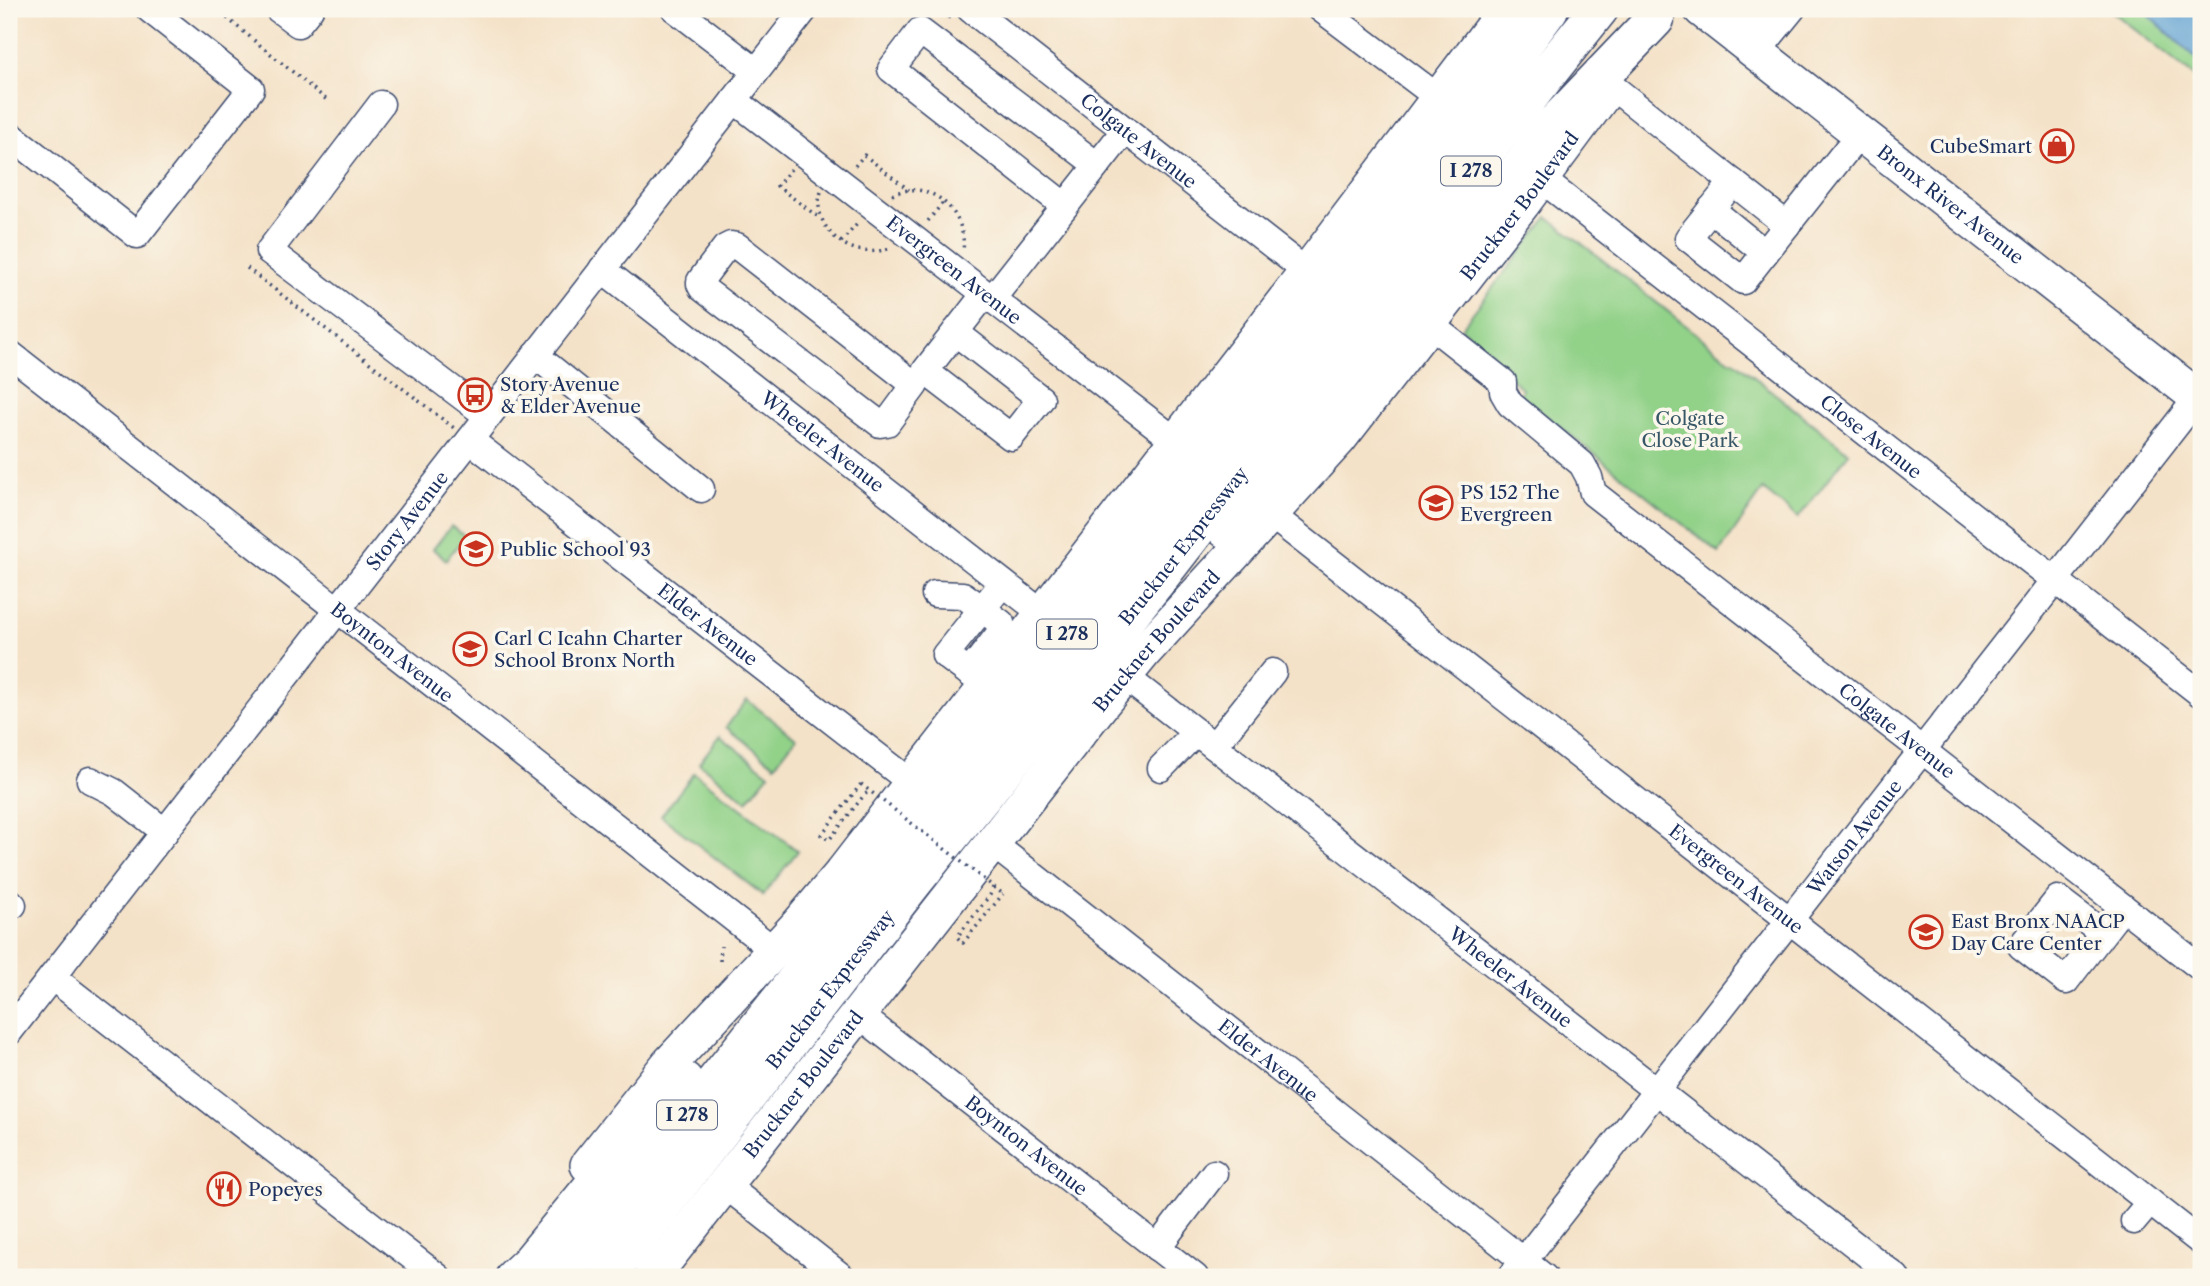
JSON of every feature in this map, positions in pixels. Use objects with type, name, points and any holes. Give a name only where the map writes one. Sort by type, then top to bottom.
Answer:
[{"type":"highway","name":"Bruckner Expressway","points":[[607,1277],[913,881],[1157,580],[1332,325],[1454,137],[1549,9]]},
{"type":"highway","name":"Bruckner Expressway","points":[[560,1277],[817,954],[1332,325],[1491,144],[1599,9]]},
{"type":"highway","points":[[1157,580],[1213,544],[1317,429],[1543,138],[1659,14]]},
{"type":"highway","points":[[514,1277],[530,1263],[649,1119],[717,1044],[817,954]]},
{"type":"highway","points":[[630,1277],[649,1224]]},
{"type":"main road","points":[[504,1277],[668,1065],[828,891],[912,783],[982,645],[1043,614],[1440,99],[1506,9]]},
{"type":"main road","name":"Bronx River Avenue","points":[[1710,11],[1748,46],[2200,399]]},
{"type":"main road","name":"Bruckner Boulevard","points":[[652,1277],[1124,676],[1338,440],[1540,178],[1659,14]]},
{"type":"street","points":[[9,134],[137,235],[251,89],[149,9]]},
{"type":"street","points":[[278,9],[298,24],[310,9]]},
{"type":"street","points":[[675,9],[756,71]]},
{"type":"street","name":"Story Avenue","points":[[9,1032],[805,9]]},
{"type":"street","name":"Colgate Avenue","points":[[970,9],[1307,272]]},
{"type":"street","points":[[1321,9],[1440,99]]},
{"type":"street","points":[[1748,46],[1763,9]]},
{"type":"street","points":[[1748,46],[1791,9]]},
{"type":"street","points":[[1065,206],[891,69],[919,31],[1097,165]]},
{"type":"street","points":[[1610,85],[1787,225]]},
{"type":"street","name":"Evergreen Avenue","points":[[734,100],[1176,442]]},
{"type":"street","points":[[381,104],[269,251],[488,416]]},
{"type":"street","points":[[955,332],[1041,399],[1011,438],[920,378],[737,246],[731,244],[725,248],[699,284],[880,424],[887,424],[920,378],[955,332],[989,297],[1125,130]]},
{"type":"street","points":[[1733,182],[1688,238],[1743,281],[1860,133]]},
{"type":"street","name":"Close Avenue","points":[[1540,178],[2201,694]]},
{"type":"street","points":[[1711,209],[1765,253]]},
{"type":"street","name":"Wheeler Avenue","points":[[602,269],[1043,614]]},
{"type":"street","name":"Colgate Avenue","points":[[1428,323],[1503,382],[1503,392],[1510,404],[1582,464],[1593,493],[2201,968]]},
{"type":"street","name":"Boynton Avenue","points":[[9,353],[775,951]]},
{"type":"street","points":[[536,355],[701,489]]},
{"type":"street","name":"Watson Avenue","points":[[1518,1269],[2054,580],[2200,399]]},
{"type":"street","name":"Elder Avenue","points":[[470,440],[912,783]]},
{"type":"street","name":"Evergreen Avenue","points":[[1270,514],[1789,920],[2142,1211],[2201,1242]]},
{"type":"street","points":[[982,645],[1003,583]]},
{"type":"street","points":[[935,593],[963,595],[982,645]]},
{"type":"street","points":[[1161,768],[1205,739],[1273,672]]},
{"type":"street","name":"Wheeler Avenue","points":[[1124,676],[1896,1277]]},
{"type":"street","points":[[90,780],[114,792],[165,832]]},
{"type":"street","name":"Elder Avenue","points":[[993,844],[1518,1269],[1545,1277]]},
{"type":"street","points":[[2104,933],[2123,907]]},
{"type":"street","points":[[52,977],[438,1277]]},
{"type":"street","name":"Boynton Avenue","points":[[857,1013],[1195,1277]]},
{"type":"street","points":[[1157,1248],[1214,1173]]},
{"type":"street","points":[[725,1185],[842,1277]]},
{"type":"path","points":[[216,9],[328,100]]},
{"type":"path","points":[[854,167],[864,155],[909,190]]},
{"type":"path","points":[[792,168],[777,187],[822,220]]},
{"type":"path","points":[[821,190],[818,207],[822,220],[841,242],[857,250],[866,251],[883,251],[895,247]]},
{"type":"path","points":[[890,196],[909,190],[923,191],[948,204],[960,223],[963,253]]},
{"type":"path","points":[[926,223],[944,201]]},
{"type":"path","points":[[841,242],[860,221]]},
{"type":"path","points":[[247,268],[470,440]]},
{"type":"path","points":[[2196,361],[2201,355]]},
{"type":"path","points":[[2194,439],[2198,443],[2201,439]]},
{"type":"path","points":[[865,794],[829,839],[821,835],[861,784],[1003,894],[963,943],[957,937],[990,894],[994,885]]},
{"type":"path","points":[[720,961],[721,946]]},
{"type":"green space","points":[[2109,9],[2142,9],[2201,63],[2201,82]]},
{"type":"green space","name":"Colgate Close Park","points":[[1548,217],[1849,453],[1798,518],[1763,490],[1719,553],[1520,395],[1522,388],[1487,359],[1492,353],[1461,328]]},
{"type":"green space","points":[[451,526],[465,536],[446,560],[433,549]]},
{"type":"green space","points":[[747,700],[796,738],[775,765],[726,727]]},
{"type":"green space","points":[[720,736],[769,774],[747,801],[699,763]]},
{"type":"green space","points":[[694,773],[798,851],[763,895],[661,816]]},
{"type":"water","points":[[2142,9],[2201,9],[2201,63]]},
{"type":"place","name":"CubeSmart","points":[[2057,146]]},
{"type":"place","name":"Story Avenue & Elder Avenue","points":[[475,395]]},
{"type":"place","name":"PS 152 The Evergreen","points":[[1436,503]]},
{"type":"place","name":"Public School 93","points":[[476,549]]},
{"type":"place","name":"Carl C Icahn Charter School Bronx North","points":[[470,649]]},
{"type":"place","name":"East Bronx NAACP Day Care Center","points":[[1926,932]]},
{"type":"place","name":"Popeyes","points":[[224,1189]]}]
